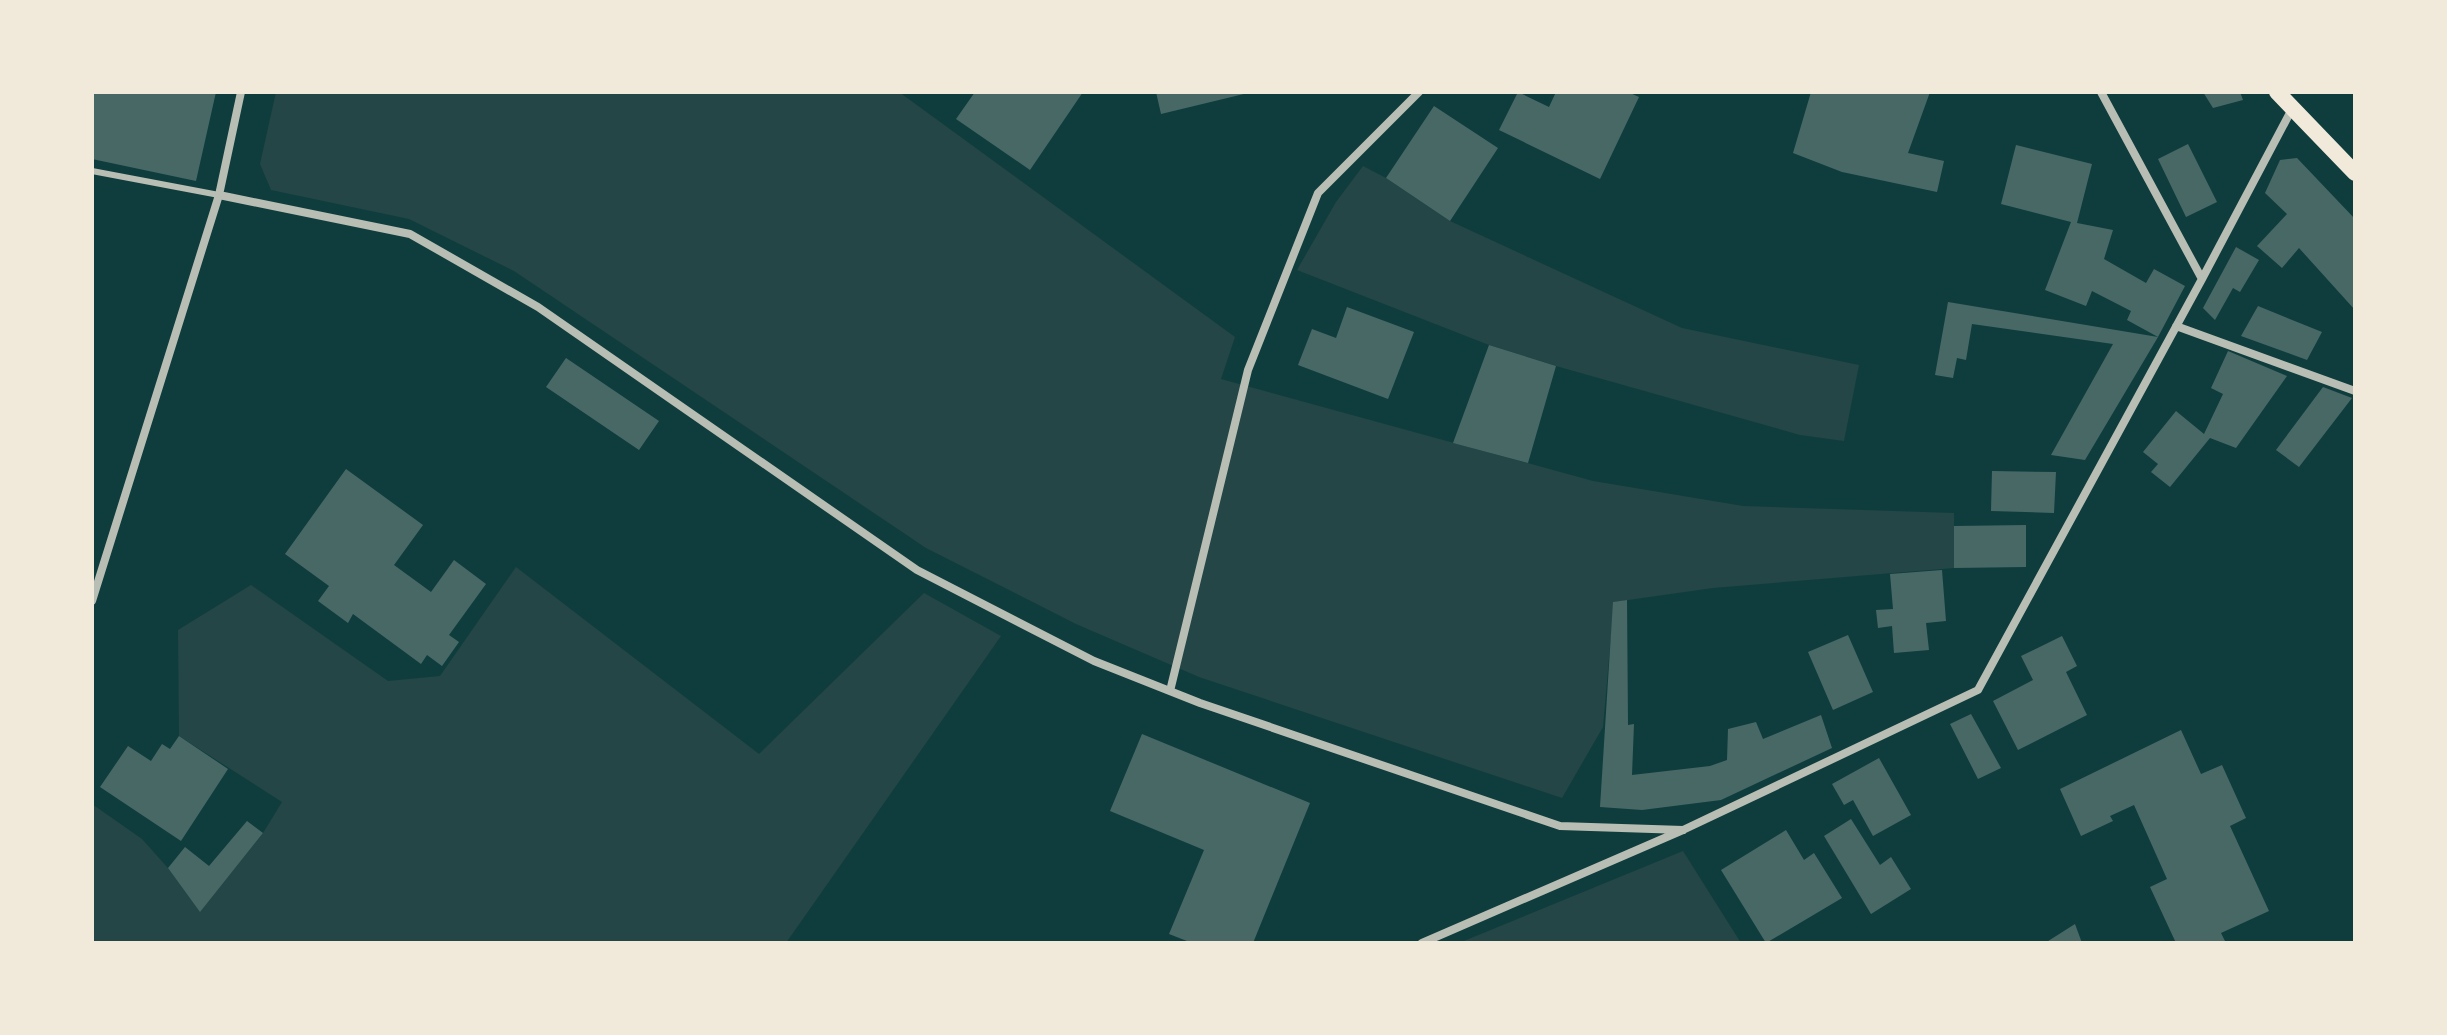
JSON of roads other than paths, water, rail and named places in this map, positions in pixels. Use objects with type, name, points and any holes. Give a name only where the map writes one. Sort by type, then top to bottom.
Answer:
[{"type":"main road","points":[[2277,92],[2355,173]]},
{"type":"street","points":[[92,601],[219,195],[241,92]]},
{"type":"street","points":[[1170,691],[1248,370],[1318,193],[1419,92]]},
{"type":"street","points":[[2101,92],[2202,279]]},
{"type":"street","points":[[1422,943],[1683,830],[1978,690],[2292,109]]},
{"type":"street","points":[[219,195],[410,234],[538,307],[917,570],[1094,661],[1170,691],[1560,826],[1683,830]]},
{"type":"street","points":[[2176,326],[2355,391]]},
{"type":"lane","points":[[92,171],[219,195]]}]
